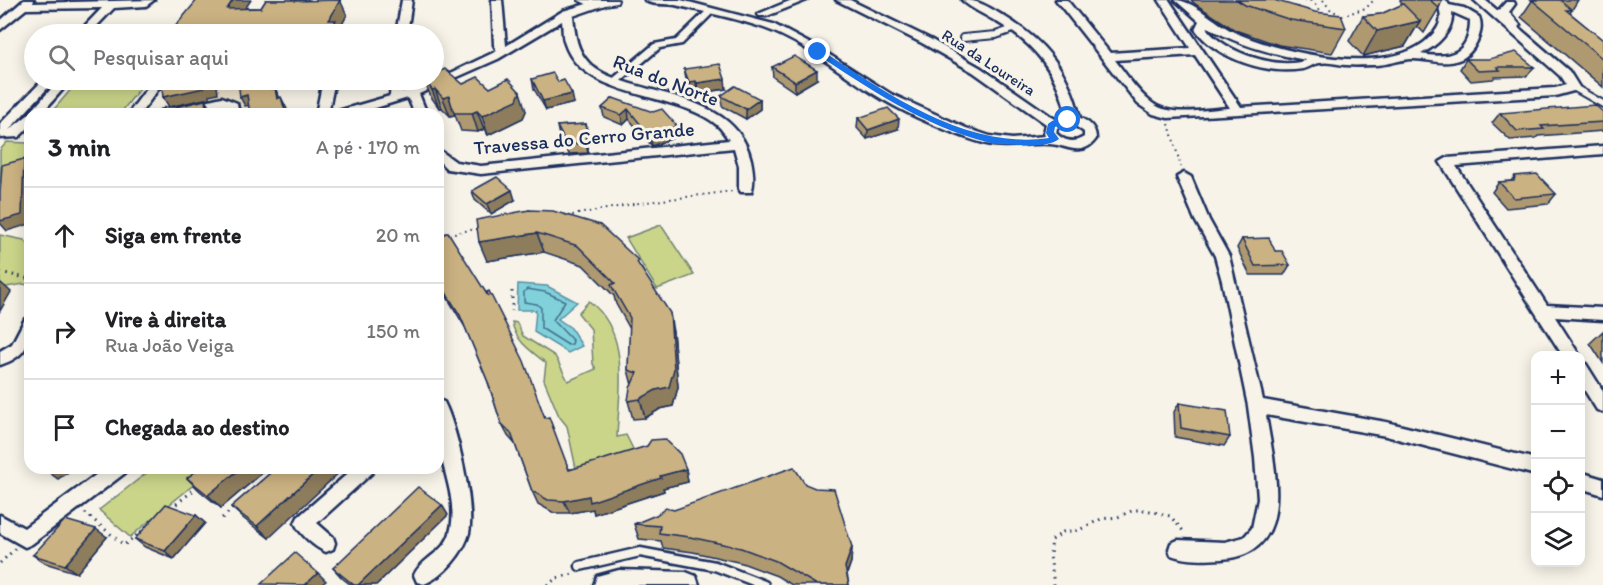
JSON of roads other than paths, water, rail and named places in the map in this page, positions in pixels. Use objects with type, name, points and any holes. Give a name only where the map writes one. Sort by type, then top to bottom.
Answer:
[{"type":"main road","points":[[607,585],[619,583],[686,585]]},
{"type":"street","points":[[0,27],[26,3],[146,3],[149,0]]},
{"type":"street","points":[[403,24],[407,0]]},
{"type":"street","points":[[498,0],[503,52]]},
{"type":"street","points":[[556,34],[570,0]]},
{"type":"street","points":[[584,0],[622,0]]},
{"type":"street","points":[[650,0],[670,0],[769,26],[791,36],[887,97],[962,131],[990,140],[1012,143],[1055,139],[1071,145],[1087,142],[1090,132],[1084,125],[1074,120],[1062,120],[1053,123],[1050,133],[1055,139]]},
{"type":"street","points":[[763,14],[801,0]]},
{"type":"street","name":"Rua da Loureira","points":[[841,0],[926,41],[977,70],[1053,123]]},
{"type":"street","points":[[967,0],[1016,28],[1052,60],[1067,90],[1074,120]]},
{"type":"street","points":[[1061,0],[1149,108],[1172,115],[1555,92],[1573,87],[1571,81],[1506,17],[1503,12],[1512,2]]},
{"type":"street","points":[[1164,0],[1239,111]]},
{"type":"street","points":[[1180,0],[1205,21],[1260,46],[1317,59],[1370,62],[1422,51],[1442,33],[1447,23],[1442,4]]},
{"type":"street","points":[[1480,0],[1493,4],[1512,2]]},
{"type":"street","points":[[1480,0],[1554,65]]},
{"type":"street","points":[[556,34],[567,13],[607,1]]},
{"type":"street","points":[[94,24],[117,3]]},
{"type":"street","points":[[1408,55],[1450,59],[1460,57],[1466,51],[1473,39],[1475,19],[1460,10],[1442,4]]},
{"type":"street","points":[[613,83],[657,46],[679,42],[712,10]]},
{"type":"street","points":[[556,34],[567,13]]},
{"type":"street","points":[[1205,21],[1201,29],[1213,45],[1257,62],[1279,66],[1299,66],[1310,64],[1317,59]]},
{"type":"street","points":[[500,31],[527,37],[556,34]]},
{"type":"street","name":"Rua do Norte","points":[[556,34],[591,71],[613,83],[699,110],[724,124],[739,143],[747,168],[746,189]]},
{"type":"street","points":[[444,79],[503,52],[527,37]]},
{"type":"street","points":[[1107,57],[1199,51]]},
{"type":"street","points":[[0,133],[40,90]]},
{"type":"street","points":[[39,108],[56,90]]},
{"type":"street","points":[[138,108],[152,90]]},
{"type":"street","points":[[323,108],[327,90]]},
{"type":"street","points":[[396,90],[396,99]]},
{"type":"street","points":[[364,108],[419,90]]},
{"type":"street","points":[[412,93],[418,108]]},
{"type":"street","points":[[191,108],[222,101],[233,108]]},
{"type":"street","points":[[0,133],[15,134],[24,124]]},
{"type":"street","name":"Travessa do Cerro Grande","points":[[444,159],[452,166],[481,170],[739,143]]},
{"type":"street","points":[[1569,351],[1447,162],[1603,150]]},
{"type":"street","points":[[1178,549],[1233,549],[1250,543],[1261,534],[1268,509],[1256,406],[1229,281],[1221,256],[1202,220],[1184,177]]},
{"type":"street","points":[[1544,311],[1603,314]]},
{"type":"street","points":[[0,359],[18,348],[24,336]]},
{"type":"street","points":[[1585,376],[1603,405]]},
{"type":"street","points":[[1256,406],[1386,429],[1531,466]]},
{"type":"street","points":[[424,575],[455,546],[462,530],[461,500],[444,449]]},
{"type":"street","points":[[0,523],[25,538],[111,474]]},
{"type":"street","points":[[326,543],[304,523],[359,474]]},
{"type":"street","points":[[1585,481],[1603,487]]},
{"type":"lane","points":[[963,38],[996,35],[1016,28]]},
{"type":"lane","points":[[1573,87],[1603,104]]},
{"type":"lane","points":[[580,566],[640,552],[715,566],[764,585]]},
{"type":"water","points":[[518,284],[547,286],[577,302],[558,319],[571,328],[582,346],[568,353],[534,332],[536,310],[517,310]]}]
